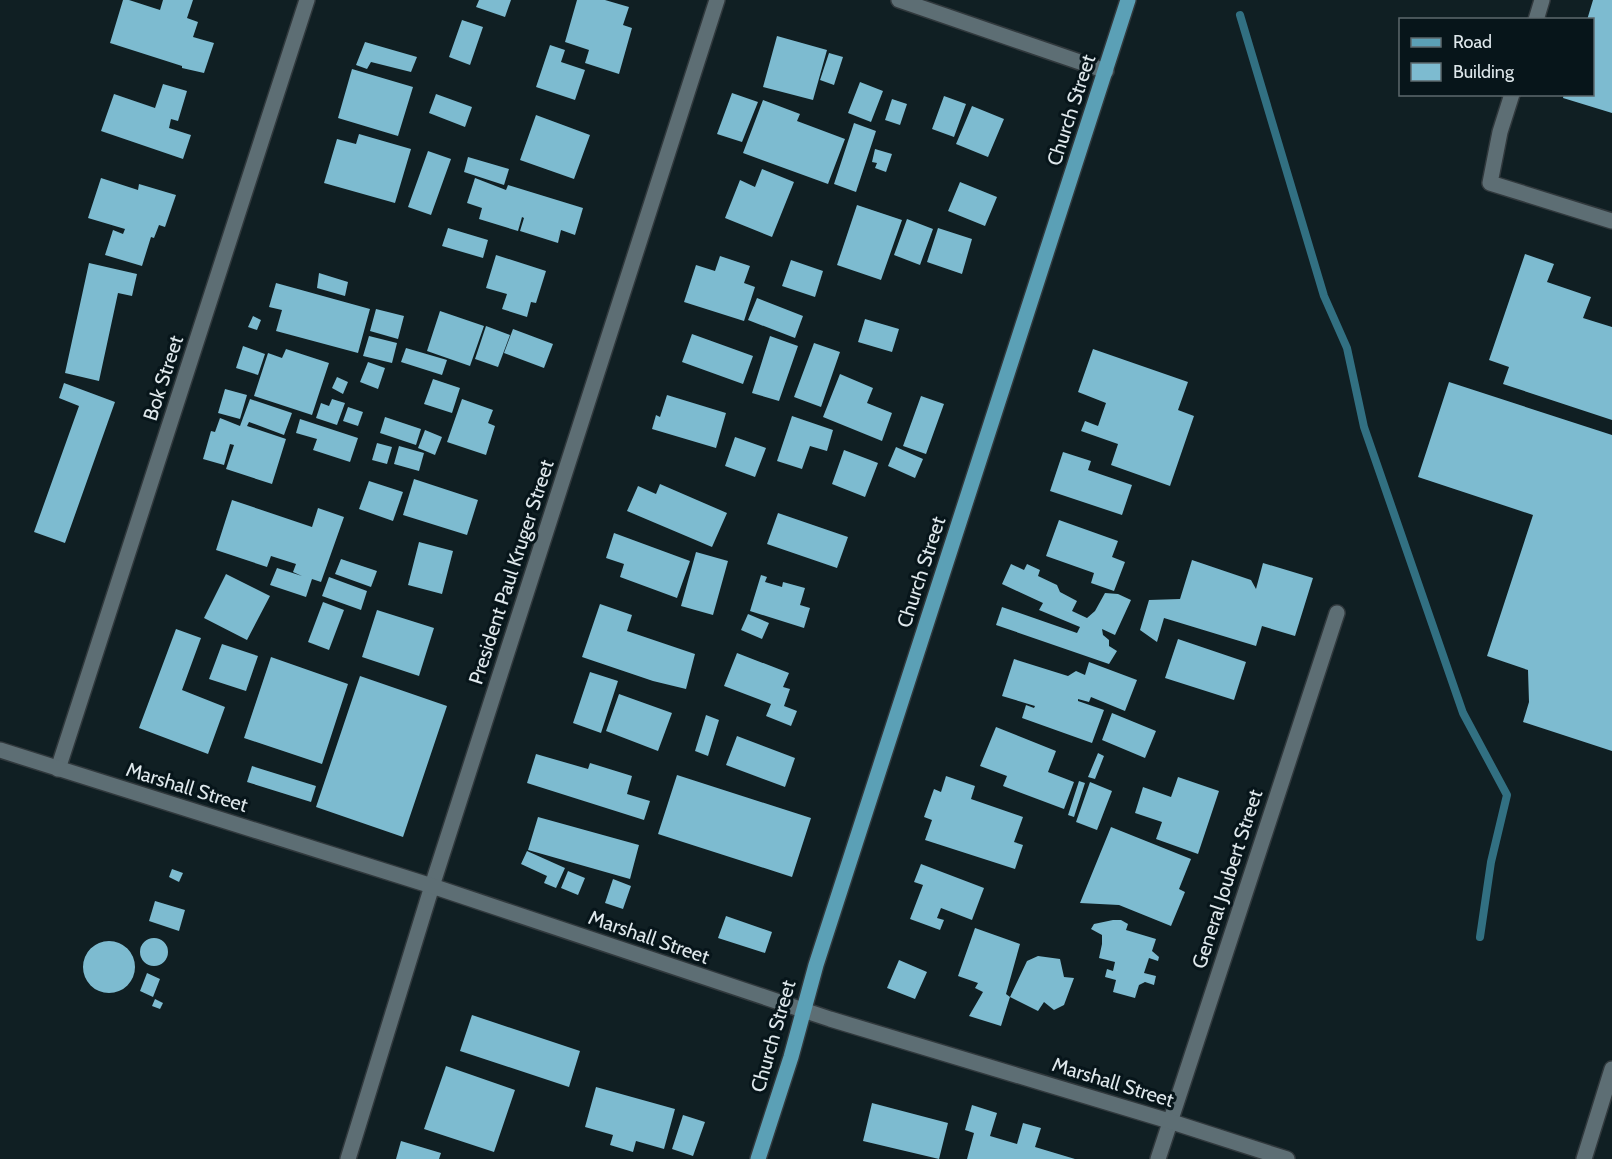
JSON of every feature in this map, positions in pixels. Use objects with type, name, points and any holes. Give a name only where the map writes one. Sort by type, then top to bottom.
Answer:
[{"type":"main road","name":"Church Street","points":[[758,1159],[791,1057],[816,965],[1128,0]]},
{"type":"street","name":"Bok Street","points":[[58,769],[307,0]]},
{"type":"street","name":"President Paul Kruger Street","points":[[348,1159],[432,886],[717,0]]},
{"type":"street","points":[[899,0],[1106,71]]},
{"type":"street","points":[[1537,18],[1542,0]]},
{"type":"street","points":[[1511,96],[1500,132],[1490,183],[1612,221]]},
{"type":"street","name":"General Joubert Street","points":[[1158,1159],[1337,613]]},
{"type":"street","name":"Marshall Street","points":[[0,750],[432,886],[804,1010],[1287,1159]]},
{"type":"street","points":[[1584,1159],[1612,1069]]},
{"type":"building","points":[[123,0],[160,10],[163,0],[193,0],[187,18],[198,22],[193,37],[214,43],[204,73],[182,68],[182,66],[110,43]]},
{"type":"building","points":[[479,0],[511,0],[505,17],[476,7]]},
{"type":"building","points":[[577,0],[605,0],[629,7],[623,25],[632,28],[619,74],[585,63],[589,50],[565,42]]},
{"type":"building","points":[[1593,0],[1612,0],[1612,113],[1563,98],[1564,96],[1594,96],[1594,18],[1588,18]]},
{"type":"building","points":[[462,20],[483,27],[470,65],[449,57]]},
{"type":"building","points":[[777,36],[827,50],[813,100],[763,87]]},
{"type":"building","points":[[365,42],[417,57],[411,72],[371,62],[367,69],[356,65]]},
{"type":"building","points":[[550,45],[565,50],[561,62],[585,70],[575,100],[536,87]]},
{"type":"building","points":[[829,53],[843,57],[834,85],[820,80]]},
{"type":"building","points":[[352,69],[413,87],[398,136],[338,118]]},
{"type":"building","points":[[860,82],[883,91],[871,122],[848,113]]},
{"type":"building","points":[[163,84],[187,91],[178,121],[171,119],[169,128],[191,135],[183,159],[101,131],[114,94],[155,108]]},
{"type":"building","points":[[732,93],[758,102],[742,142],[717,134]]},
{"type":"building","points":[[436,94],[472,107],[465,127],[429,113]]},
{"type":"building","points":[[944,96],[966,104],[954,137],[932,129]]},
{"type":"building","points":[[892,99],[907,104],[900,125],[885,120]]},
{"type":"building","points":[[763,100],[800,114],[797,121],[845,139],[828,184],[743,153]]},
{"type":"building","points":[[972,106],[1004,119],[988,157],[956,144]]},
{"type":"building","points":[[536,115],[590,135],[574,179],[520,160]]},
{"type":"building","points":[[854,123],[876,131],[856,192],[834,184]]},
{"type":"building","points":[[359,134],[411,149],[395,203],[324,183],[337,139],[356,144]]},
{"type":"building","points":[[875,149],[892,154],[886,172],[875,168],[877,163],[872,162]]},
{"type":"building","points":[[428,151],[451,159],[431,215],[408,207]]},
{"type":"building","points":[[468,157],[509,169],[504,185],[464,172]]},
{"type":"building","points":[[762,169],[794,182],[772,237],[725,218],[740,180],[755,187]]},
{"type":"building","points":[[101,178],[138,190],[139,184],[176,195],[165,227],[159,225],[154,238],[151,237],[142,266],[105,255],[113,230],[123,234],[125,229],[88,218]]},
{"type":"building","points":[[475,178],[506,190],[508,185],[583,208],[575,235],[561,230],[558,243],[520,231],[524,218],[522,217],[518,231],[479,219],[482,208],[467,203]]},
{"type":"building","points":[[960,182],[997,197],[985,226],[948,211]]},
{"type":"building","points":[[857,205],[902,220],[881,280],[837,265]]},
{"type":"building","points":[[907,219],[933,229],[920,265],[894,255]]},
{"type":"building","points":[[448,228],[488,240],[483,258],[442,246]]},
{"type":"building","points":[[938,228],[972,239],[962,274],[927,262]]},
{"type":"building","points":[[1525,254],[1554,264],[1547,282],[1591,297],[1583,318],[1612,327],[1612,420],[1503,384],[1509,367],[1489,360]]},
{"type":"building","points":[[496,255],[546,271],[536,303],[531,302],[527,317],[502,309],[507,294],[486,288]]},
{"type":"building","points":[[720,256],[750,266],[744,283],[755,287],[744,321],[684,302],[696,265],[715,271]]},
{"type":"building","points":[[791,260],[823,271],[815,297],[782,286]]},
{"type":"building","points":[[89,263],[137,274],[132,296],[118,293],[99,381],[65,373]]},
{"type":"building","points":[[319,273],[348,282],[345,296],[317,288]]},
{"type":"building","points":[[276,283],[370,309],[358,353],[276,331],[282,310],[269,307]]},
{"type":"building","points":[[757,298],[803,316],[795,338],[748,320]]},
{"type":"building","points":[[376,309],[404,316],[398,339],[370,331]]},
{"type":"building","points":[[440,311],[484,326],[470,366],[427,351]]},
{"type":"building","points":[[253,316],[261,320],[257,330],[248,327]]},
{"type":"building","points":[[865,319],[899,329],[892,352],[858,342]]},
{"type":"building","points":[[486,326],[510,335],[498,367],[475,359]]},
{"type":"building","points":[[513,329],[553,344],[544,368],[504,353]]},
{"type":"building","points":[[692,334],[753,356],[743,384],[682,362]]},
{"type":"building","points":[[369,336],[397,343],[392,363],[363,356]]},
{"type":"building","points":[[770,336],[798,346],[779,401],[752,393]]},
{"type":"building","points":[[814,343],[840,352],[821,407],[794,397]]},
{"type":"building","points":[[243,346],[265,354],[258,375],[236,368]]},
{"type":"building","points":[[406,348],[447,360],[442,375],[401,362]]},
{"type":"building","points":[[286,349],[329,363],[312,415],[254,396],[268,353],[282,358]]},
{"type":"building","points":[[1093,349],[1188,382],[1178,410],[1194,416],[1170,486],[1111,465],[1118,444],[1081,431],[1085,421],[1098,426],[1106,403],[1078,392]]},
{"type":"building","points":[[368,362],[385,368],[378,389],[360,382]]},
{"type":"building","points":[[840,374],[873,388],[867,403],[892,413],[882,441],[823,417]]},
{"type":"building","points":[[337,377],[348,382],[343,394],[332,388]]},
{"type":"building","points":[[433,379],[460,388],[452,413],[424,404]]},
{"type":"building","points":[[1449,382],[1612,435],[1612,751],[1523,722],[1529,702],[1528,670],[1487,656],[1533,515],[1418,477]]},
{"type":"building","points":[[64,383],[115,402],[65,543],[34,532],[79,406],[59,398]]},
{"type":"building","points":[[225,389],[247,395],[240,419],[218,413]]},
{"type":"building","points":[[667,395],[726,413],[716,448],[652,429],[656,415],[660,417]]},
{"type":"building","points":[[921,396],[944,404],[926,454],[903,446]]},
{"type":"building","points":[[250,399],[292,413],[284,435],[249,422],[247,426],[286,439],[272,484],[226,469],[234,445],[230,444],[224,465],[203,459],[211,431],[215,432],[220,418],[240,426]]},
{"type":"building","points":[[332,399],[345,403],[337,425],[316,418],[321,403],[329,406]]},
{"type":"building","points":[[462,399],[493,410],[488,423],[495,426],[486,455],[447,442]]},
{"type":"building","points":[[348,407],[363,412],[358,426],[343,421]]},
{"type":"building","points":[[792,416],[833,430],[827,451],[810,446],[802,469],[777,461]]},
{"type":"building","points":[[385,417],[421,429],[416,445],[380,433]]},
{"type":"building","points":[[300,419],[358,438],[350,462],[313,450],[317,439],[296,433]]},
{"type":"building","points":[[425,430],[442,437],[435,455],[418,448]]},
{"type":"building","points":[[735,437],[766,448],[755,477],[725,466]]},
{"type":"building","points":[[377,443],[392,447],[387,464],[372,460]]},
{"type":"building","points":[[399,446],[424,453],[419,471],[394,464]]},
{"type":"building","points":[[896,447],[923,459],[915,478],[888,466]]},
{"type":"building","points":[[844,450],[878,463],[865,497],[832,484]]},
{"type":"building","points":[[1063,452],[1091,461],[1088,470],[1132,485],[1122,515],[1050,491]]},
{"type":"building","points":[[414,479],[478,500],[467,535],[403,515]]},
{"type":"building","points":[[369,481],[403,492],[393,521],[359,509]]},
{"type":"building","points":[[660,484],[727,513],[712,547],[627,511],[638,486],[656,494]]},
{"type":"building","points":[[232,500],[312,527],[318,508],[344,517],[321,582],[312,579],[306,597],[270,585],[277,568],[302,576],[293,572],[296,564],[271,556],[267,567],[216,550]]},
{"type":"building","points":[[778,513],[848,537],[837,568],[767,544]]},
{"type":"building","points":[[1059,520],[1118,541],[1112,557],[1125,562],[1114,591],[1091,583],[1094,573],[1046,556]]},
{"type":"building","points":[[614,533],[690,561],[677,598],[620,577],[624,564],[606,558]]},
{"type":"building","points":[[419,542],[453,551],[442,594],[408,585]]},
{"type":"building","points":[[696,552],[728,561],[713,615],[681,606]]},
{"type":"building","points":[[341,559],[377,571],[371,587],[335,574]]},
{"type":"building","points":[[1192,560],[1251,580],[1256,589],[1263,563],[1313,578],[1295,636],[1262,626],[1256,646],[1164,618],[1157,642],[1140,630],[1149,600],[1180,599]]},
{"type":"building","points":[[1011,564],[1024,570],[1027,564],[1040,570],[1038,576],[1057,585],[1060,592],[1077,601],[1072,611],[1087,618],[1095,611],[1105,593],[1118,594],[1131,600],[1115,635],[1102,629],[1103,635],[1109,640],[1109,646],[1117,651],[1109,664],[996,625],[1002,607],[1077,633],[1080,627],[1039,610],[1043,603],[1002,584]]},
{"type":"building","points":[[226,574],[270,596],[247,640],[204,618]]},
{"type":"building","points":[[761,575],[767,577],[765,582],[782,587],[783,582],[805,588],[800,605],[810,608],[804,628],[750,611]]},
{"type":"building","points":[[329,577],[367,591],[361,610],[322,596]]},
{"type":"building","points":[[323,602],[344,610],[329,650],[308,642]]},
{"type":"building","points":[[600,604],[632,615],[627,631],[695,654],[686,689],[653,681],[582,657]]},
{"type":"building","points":[[377,610],[434,628],[419,676],[362,657]]},
{"type":"building","points":[[748,614],[769,623],[762,639],[741,630]]},
{"type":"building","points":[[176,629],[201,638],[182,690],[225,707],[208,754],[139,728]]},
{"type":"building","points":[[1178,639],[1246,662],[1234,700],[1165,678]]},
{"type":"building","points":[[222,644],[258,656],[246,691],[209,679]]},
{"type":"building","points":[[737,653],[789,673],[783,687],[790,689],[784,706],[797,711],[791,726],[766,716],[771,704],[724,686]]},
{"type":"building","points":[[271,657],[348,684],[322,764],[244,738]]},
{"type":"building","points":[[1014,659],[1068,676],[1076,671],[1085,675],[1089,662],[1137,680],[1125,711],[1091,697],[1089,702],[1078,699],[1078,701],[1104,710],[1092,743],[1022,718],[1026,705],[1034,708],[1035,706],[1002,696]]},
{"type":"building","points":[[590,672],[618,681],[601,733],[573,723]]},
{"type":"building","points":[[360,676],[447,706],[403,837],[316,807]]},
{"type":"building","points":[[619,694],[672,713],[658,751],[606,731]]},
{"type":"building","points":[[1112,713],[1156,731],[1145,758],[1102,740]]},
{"type":"building","points":[[706,715],[719,720],[708,756],[695,751]]},
{"type":"building","points":[[996,727],[1056,751],[1048,772],[1074,782],[1064,809],[1003,786],[1007,776],[980,766]]},
{"type":"building","points":[[737,736],[795,758],[785,787],[726,765]]},
{"type":"building","points":[[1098,753],[1104,756],[1095,779],[1088,777]]},
{"type":"building","points":[[536,754],[588,769],[590,763],[632,776],[627,794],[650,801],[644,820],[527,783]]},
{"type":"building","points":[[252,766],[316,786],[311,802],[247,782]]},
{"type":"building","points":[[677,775],[811,818],[792,877],[658,834]]},
{"type":"building","points":[[946,776],[975,786],[971,799],[1023,817],[1014,842],[1023,845],[1015,869],[925,840],[932,820],[924,817],[934,789],[941,792]]},
{"type":"building","points":[[1178,777],[1219,791],[1198,854],[1156,839],[1162,822],[1135,813],[1143,787],[1171,797]]},
{"type":"building","points":[[1079,781],[1085,783],[1074,817],[1068,815]]},
{"type":"building","points":[[1090,782],[1112,791],[1097,830],[1076,822]]},
{"type":"building","points":[[538,817],[639,845],[630,879],[528,850]]},
{"type":"building","points":[[1111,827],[1191,859],[1179,889],[1185,892],[1171,926],[1119,905],[1080,903]]},
{"type":"building","points":[[527,851],[565,868],[556,888],[544,883],[547,876],[521,864]]},
{"type":"building","points":[[921,864],[984,888],[972,920],[941,908],[937,918],[944,920],[940,930],[910,919],[923,885],[914,882]]},
{"type":"building","points":[[172,869],[183,873],[179,882],[169,877]]},
{"type":"building","points":[[568,871],[585,878],[578,895],[561,888]]},
{"type":"building","points":[[613,879],[631,886],[623,909],[605,903]]},
{"type":"building","points":[[155,901],[185,910],[179,931],[149,921]]},
{"type":"building","points":[[726,916],[772,932],[765,953],[718,938]]},
{"type":"building","points":[[1121,920],[1128,924],[1126,930],[1156,939],[1152,951],[1159,957],[1158,961],[1149,958],[1144,973],[1156,976],[1154,985],[1145,982],[1139,985],[1135,998],[1113,992],[1116,980],[1105,977],[1107,969],[1113,971],[1115,962],[1099,958],[1102,935],[1091,929],[1094,924]]},
{"type":"building","points":[[975,928],[1020,944],[1006,994],[1010,997],[1001,1026],[969,1016],[983,992],[975,988],[978,983],[958,976]]},
{"type":"building","points":[[154,938],[164,942],[168,952],[164,962],[154,966],[144,962],[140,952],[144,942]]},
{"type":"building","points":[[104,941],[114,941],[128,948],[135,967],[128,986],[114,993],[104,993],[94,989],[87,982],[83,972],[83,962],[87,952],[94,945]]},
{"type":"building","points":[[1038,956],[1060,959],[1064,977],[1074,978],[1064,1005],[1054,1010],[1044,1002],[1038,1011],[1010,997],[1027,961]]},
{"type":"building","points":[[899,960],[927,972],[915,999],[887,988]]},
{"type":"building","points":[[147,973],[160,979],[153,997],[140,991]]},
{"type":"building","points":[[155,999],[163,1003],[160,1009],[152,1006]]},
{"type":"building","points":[[472,1015],[580,1051],[569,1087],[460,1051]]},
{"type":"building","points":[[446,1066],[515,1090],[494,1152],[424,1129]]},
{"type":"building","points":[[596,1087],[675,1109],[664,1149],[636,1141],[633,1152],[610,1145],[613,1135],[585,1127]]},
{"type":"building","points":[[872,1103],[948,1123],[939,1159],[863,1141]]},
{"type":"building","points":[[972,1105],[997,1113],[990,1136],[1017,1144],[1023,1123],[1041,1128],[1035,1147],[1075,1159],[967,1159],[974,1133],[965,1130]]},
{"type":"building","points":[[683,1115],[705,1122],[693,1156],[672,1149]]},
{"type":"building","points":[[401,1141],[441,1153],[439,1159],[396,1159]]},
{"type":"waterway","points":[[1240,15],[1324,296],[1347,348],[1364,427],[1463,713],[1507,795],[1491,862],[1480,937]]}]
